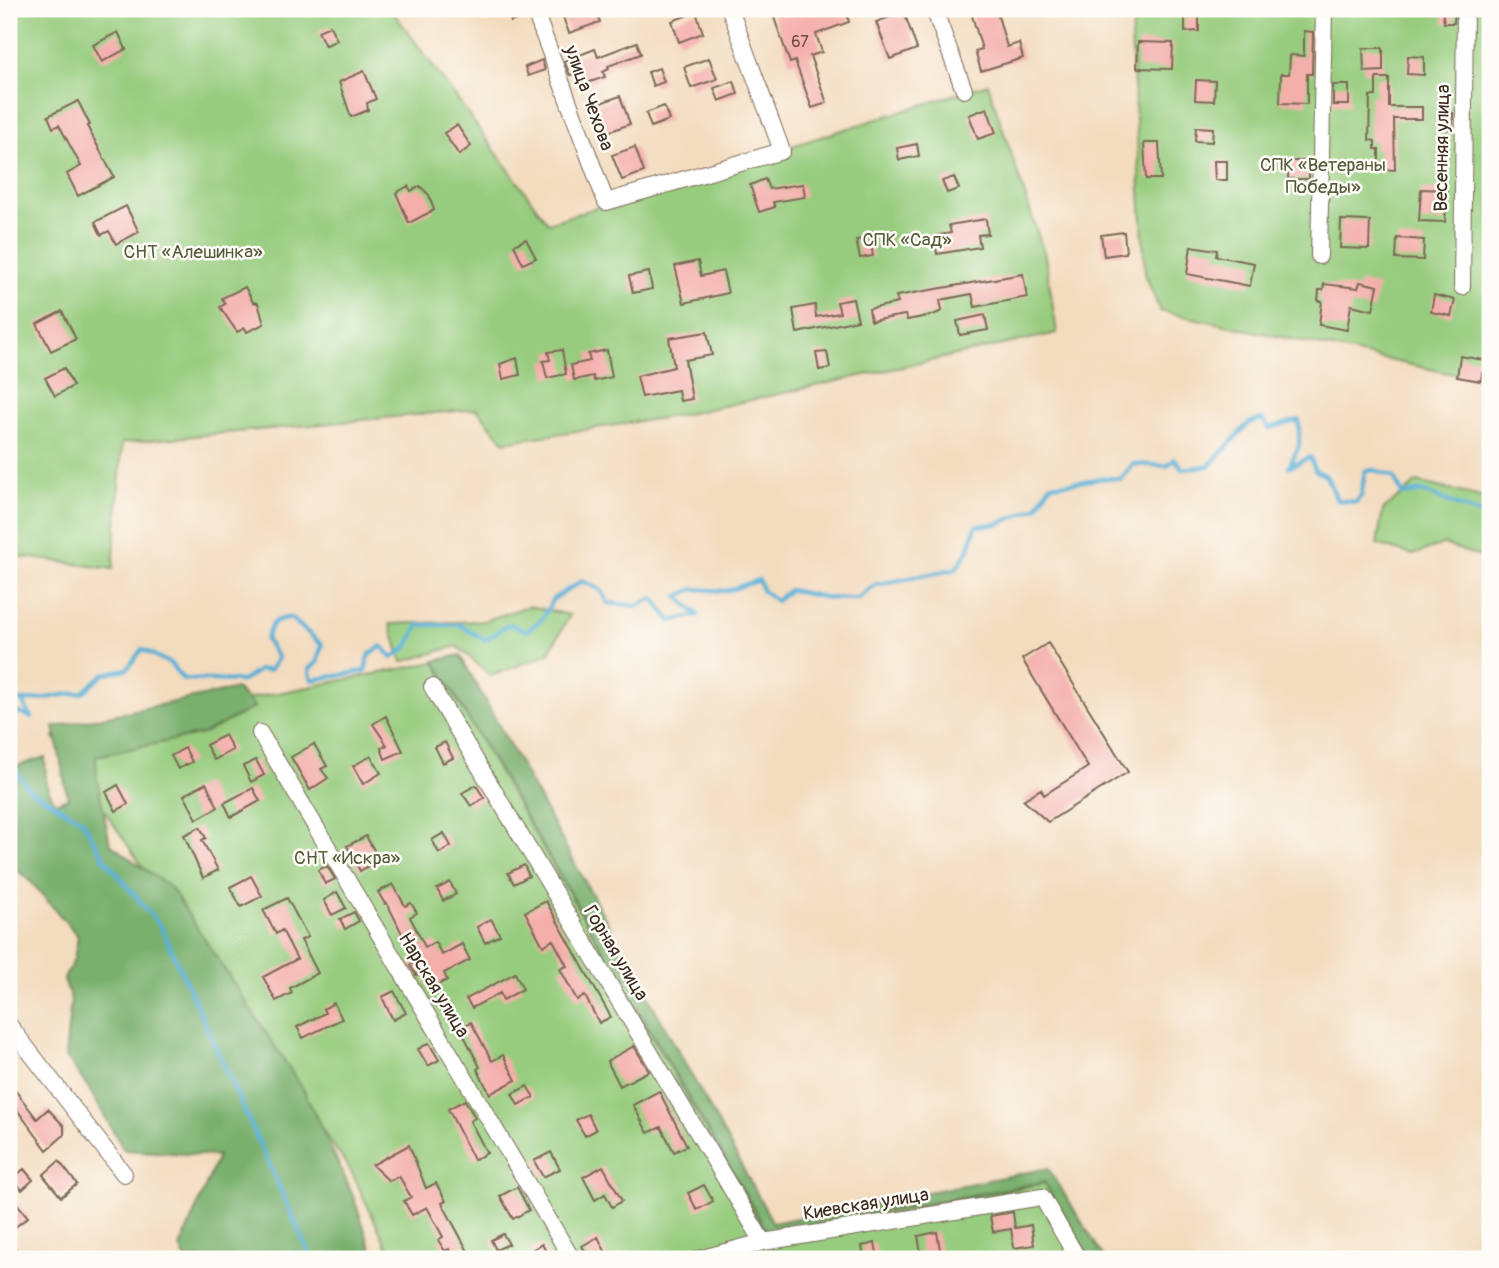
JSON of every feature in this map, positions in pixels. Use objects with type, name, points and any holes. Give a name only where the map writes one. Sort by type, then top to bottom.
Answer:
[{"type":"street","name":"улица Чехова","points":[[534,9],[606,202],[782,151],[730,9]]},
{"type":"street","points":[[934,9],[964,90]]},
{"type":"street","points":[[1319,256],[1324,9]]},
{"type":"street","name":"Весенняя улица","points":[[1462,287],[1465,9]]},
{"type":"street","name":"Горная улица","points":[[432,687],[763,1241]]},
{"type":"street","name":"Нарская улица","points":[[260,733],[572,1259]]},
{"type":"street","points":[[9,1025],[124,1174]]},
{"type":"street","name":"Киевская улица","points":[[699,1259],[763,1241],[1042,1198],[1078,1259]]},
{"type":"street","points":[[9,1253],[14,1259]]},
{"type":"green space","points":[[9,9],[391,9],[548,223],[988,84],[1045,256],[1057,333],[682,415],[504,442],[477,409],[122,443],[113,569],[9,555]]},
{"type":"green space","name":"СПК «Ветераны Победы»","points":[[1137,9],[1490,9],[1490,382],[1160,311],[1145,274],[1131,37]]},
{"type":"green space","points":[[1417,482],[1490,499],[1490,560],[1443,544],[1413,555],[1377,544],[1383,510]]},
{"type":"green space","points":[[528,606],[570,615],[548,654],[491,676],[457,646],[402,662],[390,624],[484,621]]},
{"type":"green space","points":[[460,655],[773,1223],[1048,1168],[1105,1259],[1090,1259],[1044,1182],[768,1233],[435,661]]},
{"type":"green space","name":"СНТ «Искра»","points":[[435,662],[768,1237],[1045,1183],[1089,1259],[393,1259],[352,1173],[54,737]]},
{"type":"green space","points":[[236,689],[255,707],[203,734],[96,756],[97,779],[110,844],[171,888],[303,1089],[352,1193],[375,1259],[186,1259],[180,1248],[218,1156],[124,1150],[88,1087],[65,1056],[71,1001],[64,979],[74,959],[78,936],[32,883],[9,863],[9,774],[17,766],[45,757],[46,784],[55,803],[68,798],[54,727]]},
{"type":"building","points":[[506,9],[524,9],[526,16],[511,22]]},
{"type":"building","points":[[560,9],[596,9],[600,22],[569,33]]},
{"type":"building","points":[[771,9],[845,9],[849,22],[816,34],[822,52],[810,56],[827,103],[812,108],[795,61],[790,63]]},
{"type":"building","points":[[970,9],[996,9],[1007,47],[1019,43],[1023,58],[981,71],[975,51],[982,49]]},
{"type":"building","points":[[1442,9],[1455,9],[1454,23],[1444,23]]},
{"type":"building","points":[[696,12],[703,33],[679,42],[672,21]]},
{"type":"building","points":[[904,12],[917,49],[890,59],[876,22]]},
{"type":"building","points":[[1185,17],[1199,17],[1199,31],[1185,32]]},
{"type":"building","points":[[330,26],[337,40],[325,46],[318,31]]},
{"type":"building","points":[[1304,31],[1313,32],[1312,74],[1307,74],[1307,104],[1280,103],[1281,74],[1289,74],[1290,55],[1304,56]]},
{"type":"building","points":[[118,32],[126,49],[102,62],[93,45]]},
{"type":"building","points":[[637,42],[641,54],[608,66],[609,69],[603,72],[605,77],[584,84],[580,72],[570,75],[564,61],[595,49],[598,57]]},
{"type":"building","points":[[1138,42],[1173,43],[1172,69],[1137,68]]},
{"type":"building","points":[[1363,48],[1383,48],[1383,71],[1364,72]]},
{"type":"building","points":[[1408,56],[1424,57],[1424,75],[1407,74]]},
{"type":"building","points":[[709,58],[717,79],[691,88],[684,67]]},
{"type":"building","points":[[542,60],[545,70],[528,76],[525,67]]},
{"type":"building","points":[[659,68],[664,82],[653,86],[648,72]]},
{"type":"building","points":[[364,71],[376,99],[367,103],[368,110],[351,117],[339,82]]},
{"type":"building","points":[[1376,78],[1389,78],[1389,107],[1422,107],[1422,119],[1394,119],[1395,170],[1379,169],[1379,149],[1375,149],[1375,141],[1369,140],[1370,96],[1376,96]]},
{"type":"building","points":[[1196,80],[1215,81],[1214,101],[1195,100]]},
{"type":"building","points":[[734,81],[738,94],[719,101],[714,88]]},
{"type":"building","points":[[1333,85],[1349,85],[1349,105],[1333,105]]},
{"type":"building","points":[[620,96],[630,124],[603,134],[592,106]]},
{"type":"building","points":[[78,101],[90,125],[87,126],[114,177],[78,196],[67,174],[81,166],[59,125],[53,128],[48,116]]},
{"type":"building","points":[[664,106],[669,120],[651,127],[646,113]]},
{"type":"building","points":[[987,108],[996,133],[978,139],[969,115]]},
{"type":"building","points":[[1443,113],[1453,113],[1453,129],[1443,129]]},
{"type":"building","points":[[457,125],[471,146],[459,155],[444,133]]},
{"type":"building","points":[[1196,127],[1213,128],[1212,142],[1195,141]]},
{"type":"building","points":[[1144,143],[1159,143],[1161,179],[1146,179]]},
{"type":"building","points":[[917,144],[919,156],[899,160],[897,148]]},
{"type":"building","points":[[635,147],[644,172],[622,180],[612,155]]},
{"type":"building","points":[[1214,161],[1227,161],[1227,180],[1215,180]]},
{"type":"building","points":[[1288,161],[1309,161],[1309,179],[1288,179]]},
{"type":"building","points":[[954,177],[959,189],[947,193],[942,181]]},
{"type":"building","points":[[765,179],[769,189],[803,184],[805,197],[773,202],[775,207],[759,212],[750,185]]},
{"type":"building","points":[[408,186],[411,191],[420,186],[429,195],[434,210],[409,223],[396,193]]},
{"type":"building","points":[[1421,189],[1447,190],[1445,222],[1419,221]]},
{"type":"building","points":[[126,206],[139,232],[116,244],[109,231],[101,235],[95,222]]},
{"type":"building","points":[[986,219],[988,234],[978,235],[980,247],[937,254],[934,236],[951,233],[949,225]]},
{"type":"building","points":[[1341,220],[1370,221],[1369,249],[1340,248]]},
{"type":"building","points":[[1124,232],[1126,253],[1104,256],[1101,235]]},
{"type":"building","points":[[870,238],[873,256],[860,258],[856,240]]},
{"type":"building","points":[[1397,238],[1424,240],[1423,260],[1396,259]]},
{"type":"building","points":[[526,239],[536,258],[523,264],[514,245]]},
{"type":"building","points":[[1191,246],[1217,250],[1216,256],[1254,263],[1250,286],[1187,274]]},
{"type":"building","points":[[698,261],[701,276],[723,271],[728,293],[684,303],[675,266]]},
{"type":"building","points":[[649,272],[652,289],[633,293],[629,276]]},
{"type":"building","points":[[1023,274],[1027,297],[975,307],[972,294],[940,300],[942,311],[933,315],[907,320],[905,315],[871,321],[869,309],[898,303],[896,296]]},
{"type":"building","points":[[1360,282],[1378,286],[1373,310],[1351,305],[1347,330],[1319,325],[1322,301],[1318,301],[1319,290],[1323,290],[1324,284],[1358,288]]},
{"type":"building","points":[[245,287],[253,302],[258,303],[264,324],[247,332],[245,328],[237,332],[220,307],[225,304],[222,298]]},
{"type":"building","points":[[1434,295],[1455,300],[1451,316],[1431,312]]},
{"type":"building","points":[[853,299],[858,320],[797,333],[793,309],[815,305],[816,317],[840,313],[837,302]]},
{"type":"building","points":[[62,311],[76,339],[51,351],[37,324]]},
{"type":"building","points":[[985,315],[988,330],[960,335],[957,321]]},
{"type":"building","points":[[707,332],[712,355],[685,360],[692,399],[680,401],[678,390],[642,397],[637,376],[674,367],[669,338]]},
{"type":"building","points":[[562,350],[566,374],[547,378],[543,361],[550,360],[548,352]]},
{"type":"building","points":[[607,350],[612,377],[594,381],[593,376],[574,380],[571,365],[590,361],[588,354]]},
{"type":"building","points":[[827,352],[830,368],[819,370],[816,353]]},
{"type":"building","points":[[1460,356],[1490,361],[1490,374],[1482,373],[1481,381],[1457,377]]},
{"type":"building","points":[[517,358],[520,375],[503,379],[500,364]]},
{"type":"building","points":[[64,368],[73,386],[55,396],[45,378]]},
{"type":"building","points":[[1048,643],[1128,772],[1048,822],[1023,800],[1041,789],[1044,795],[1088,767],[1022,659]]},
{"type":"building","points":[[386,716],[403,751],[385,759],[381,748],[387,745],[373,724]]},
{"type":"building","points":[[225,735],[233,750],[214,760],[206,745]]},
{"type":"building","points":[[445,742],[453,758],[443,763],[435,747]]},
{"type":"building","points":[[314,744],[327,766],[321,769],[328,778],[310,790],[291,757]]},
{"type":"building","points":[[185,748],[192,762],[178,769],[171,756]]},
{"type":"building","points":[[371,756],[381,773],[363,784],[353,766]]},
{"type":"building","points":[[256,760],[264,775],[251,782],[243,766]]},
{"type":"building","points":[[206,783],[218,807],[197,819],[184,795]]},
{"type":"building","points":[[118,785],[128,804],[116,811],[106,792]]},
{"type":"building","points":[[476,785],[484,798],[471,806],[462,793]]},
{"type":"building","points":[[253,788],[260,801],[231,817],[224,803]]},
{"type":"building","points":[[200,827],[206,838],[202,840],[218,870],[203,878],[184,835]]},
{"type":"building","points":[[444,833],[451,846],[439,853],[432,840]]},
{"type":"building","points":[[366,836],[375,852],[372,854],[376,861],[360,871],[347,846]]},
{"type":"building","points":[[524,865],[529,876],[514,884],[508,873]]},
{"type":"building","points":[[327,866],[335,879],[325,884],[318,870]]},
{"type":"building","points":[[251,876],[262,896],[241,907],[230,887]]},
{"type":"building","points":[[450,882],[456,894],[443,901],[437,889]]},
{"type":"building","points":[[393,884],[405,906],[411,903],[417,913],[410,917],[425,947],[435,942],[442,955],[462,944],[470,960],[444,973],[447,980],[430,989],[421,973],[416,975],[410,965],[416,962],[387,903],[385,904],[378,892]]},
{"type":"building","points":[[337,892],[346,908],[332,915],[324,900]]},
{"type":"building","points":[[287,898],[308,937],[301,940],[318,973],[290,988],[292,993],[276,1001],[263,977],[297,959],[282,930],[276,934],[263,910]]},
{"type":"building","points":[[546,901],[611,1017],[599,1023],[585,996],[577,1000],[560,969],[567,966],[553,940],[543,946],[525,912]]},
{"type":"building","points":[[354,912],[359,921],[345,929],[340,919]]},
{"type":"building","points":[[491,919],[500,935],[485,943],[477,927]]},
{"type":"building","points":[[515,973],[523,989],[503,1000],[500,993],[472,1008],[466,999]]},
{"type":"building","points":[[394,991],[406,1013],[393,1020],[382,997]]},
{"type":"building","points":[[334,1003],[342,1019],[303,1038],[297,1027],[325,1013],[323,1009]]},
{"type":"building","points":[[471,1022],[492,1061],[503,1055],[516,1080],[490,1094],[460,1028]]},
{"type":"building","points":[[429,1043],[439,1060],[428,1066],[418,1049]]},
{"type":"building","points":[[634,1046],[649,1071],[620,1086],[607,1061]]},
{"type":"building","points":[[527,1086],[534,1097],[518,1105],[512,1094]]},
{"type":"building","points":[[15,1090],[37,1119],[48,1109],[64,1126],[64,1135],[47,1150],[9,1099],[9,1095]]},
{"type":"building","points":[[659,1091],[687,1146],[674,1152],[661,1127],[648,1133],[633,1105]]},
{"type":"building","points":[[465,1100],[475,1118],[470,1121],[487,1153],[474,1160],[448,1109]]},
{"type":"building","points":[[588,1114],[596,1130],[585,1136],[576,1120]]},
{"type":"building","points":[[409,1145],[426,1188],[436,1183],[446,1201],[442,1203],[470,1255],[455,1259],[449,1249],[445,1251],[438,1240],[443,1237],[427,1207],[412,1215],[404,1201],[411,1197],[399,1176],[389,1181],[372,1165]]},
{"type":"building","points":[[551,1152],[560,1169],[543,1177],[534,1161]]},
{"type":"building","points":[[59,1161],[77,1184],[61,1197],[43,1175]]},
{"type":"building","points":[[603,1166],[622,1201],[612,1207],[605,1194],[595,1200],[583,1177]]},
{"type":"building","points":[[24,1169],[33,1180],[22,1190],[13,1178]]},
{"type":"building","points":[[704,1185],[713,1201],[697,1210],[688,1193]]},
{"type":"building","points":[[517,1187],[529,1210],[513,1219],[500,1196]]},
{"type":"building","points":[[9,1194],[28,1217],[9,1232]]},
{"type":"building","points":[[1013,1212],[1015,1228],[1031,1225],[1034,1245],[1014,1248],[1011,1229],[993,1232],[990,1216]]},
{"type":"building","points":[[937,1232],[940,1250],[921,1253],[918,1236]]},
{"type":"building","points":[[503,1234],[509,1244],[496,1250],[491,1240]]},
{"type":"building","points":[[598,1237],[607,1255],[590,1259],[582,1246]]},
{"type":"building","points":[[875,1243],[878,1259],[864,1259],[862,1246]]},
{"type":"building","points":[[542,1244],[550,1259],[535,1259],[530,1251]]},
{"type":"waterway","points":[[9,699],[27,701],[82,693],[104,674],[127,669],[142,649],[171,664],[183,679],[243,681],[259,670],[270,670],[278,658],[266,640],[271,626],[285,618],[291,618],[322,645],[317,662],[309,669],[312,680],[365,671],[369,655],[382,646],[392,658],[407,647],[419,625],[460,625],[485,640],[509,624],[527,631],[542,619],[553,599],[582,581],[601,590],[608,603],[638,606],[653,598],[671,621],[698,615],[678,596],[694,589],[726,591],[759,580],[762,590],[776,601],[789,590],[828,598],[857,599],[875,585],[956,569],[968,551],[976,526],[998,524],[1037,507],[1051,484],[1103,478],[1121,479],[1133,464],[1167,466],[1175,459],[1183,469],[1209,466],[1249,423],[1262,419],[1269,428],[1299,420],[1299,446],[1289,467],[1310,457],[1315,470],[1326,476],[1337,500],[1356,502],[1361,496],[1365,471],[1375,470],[1394,477],[1403,495],[1421,491],[1490,518]]},
{"type":"waterway","points":[[9,709],[31,717],[23,702]]},
{"type":"waterway","points":[[9,762],[30,790],[82,820],[104,858],[161,927],[312,1259]]},
{"type":"park label","name":"СПК «Сад»","points":[[907,240]]},
{"type":"park label","name":"СНТ «Алешинка»","points":[[193,252]]}]
